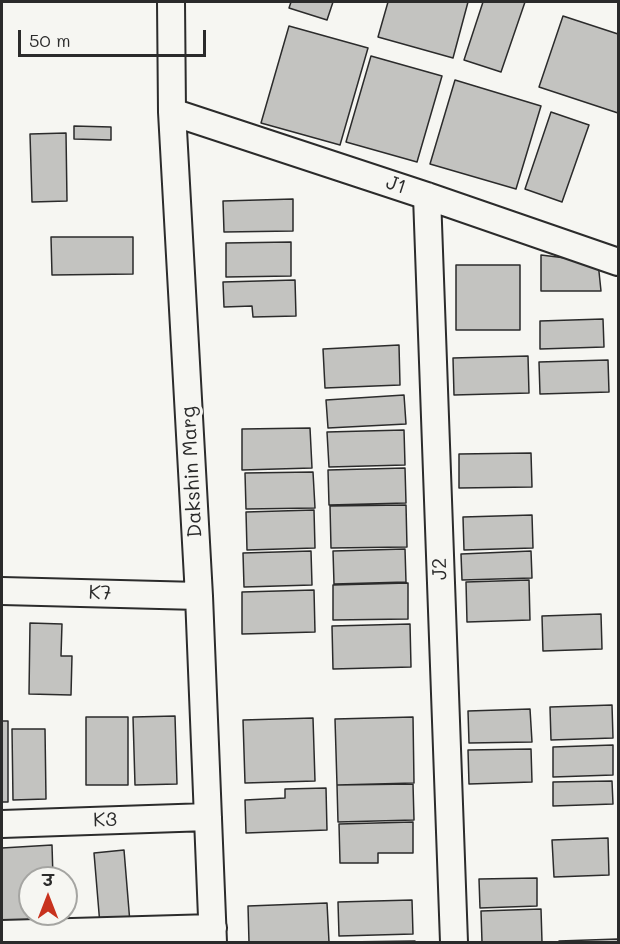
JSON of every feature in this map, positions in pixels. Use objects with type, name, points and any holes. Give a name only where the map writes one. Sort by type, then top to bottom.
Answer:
[{"type":"street","name":"Dakshin Marg","points":[[171,2],[172,112],[199,596],[213,935]]},
{"type":"street","name":"J1","points":[[172,112],[618,262]]},
{"type":"street","name":"J2","points":[[427,196],[454,942]]},
{"type":"street","name":"K7","points":[[6,588],[199,596]]},
{"type":"street","name":"K3","points":[[2,824],[208,817]]},
{"type":"street","points":[[2,934],[213,935]]},
{"type":"building","points":[[291,2],[333,2],[327,20],[289,8]]},
{"type":"building","points":[[388,2],[468,2],[453,58],[378,37]]},
{"type":"building","points":[[483,2],[525,2],[501,72],[464,60]]},
{"type":"building","points":[[563,16],[618,34],[618,113],[539,87]]},
{"type":"building","points":[[289,26],[368,48],[340,145],[261,123]]},
{"type":"building","points":[[371,56],[442,76],[417,162],[346,142]]},
{"type":"building","points":[[455,80],[541,106],[516,189],[430,164]]},
{"type":"building","points":[[551,112],[589,125],[562,202],[525,189]]},
{"type":"building","points":[[74,126],[111,127],[111,140],[74,139]]},
{"type":"building","points":[[66,133],[67,201],[32,202],[30,134]]},
{"type":"building","points":[[293,199],[293,231],[224,232],[223,201]]},
{"type":"building","points":[[51,237],[133,237],[133,274],[52,275]]},
{"type":"building","points":[[291,242],[291,276],[226,277],[226,243]]},
{"type":"building","points":[[541,255],[598,262],[601,291],[541,291]]},
{"type":"building","points":[[456,265],[520,265],[520,330],[456,330]]},
{"type":"building","points":[[295,280],[296,316],[253,317],[252,306],[224,307],[223,282]]},
{"type":"building","points":[[603,319],[604,347],[540,349],[540,321]]},
{"type":"building","points":[[399,345],[400,385],[325,388],[323,349]]},
{"type":"building","points":[[528,356],[529,393],[454,395],[453,358]]},
{"type":"building","points":[[608,360],[609,392],[540,394],[539,362]]},
{"type":"building","points":[[404,395],[406,424],[328,428],[326,400]]},
{"type":"building","points":[[310,428],[312,468],[242,470],[242,429]]},
{"type":"building","points":[[404,430],[405,465],[329,467],[327,432]]},
{"type":"building","points":[[531,453],[532,487],[459,488],[459,454]]},
{"type":"building","points":[[405,468],[406,503],[329,505],[328,470]]},
{"type":"building","points":[[313,472],[315,508],[246,509],[245,473]]},
{"type":"building","points":[[406,505],[407,547],[331,548],[330,506]]},
{"type":"building","points":[[314,510],[315,548],[247,550],[246,512]]},
{"type":"building","points":[[532,515],[533,548],[464,550],[463,517]]},
{"type":"building","points":[[405,549],[406,582],[334,584],[333,551]]},
{"type":"building","points":[[311,551],[312,585],[244,587],[243,553]]},
{"type":"building","points":[[531,551],[532,578],[462,580],[461,554]]},
{"type":"building","points":[[529,580],[530,620],[467,622],[466,582]]},
{"type":"building","points":[[408,583],[408,619],[333,620],[333,585]]},
{"type":"building","points":[[314,590],[315,632],[242,634],[242,592]]},
{"type":"building","points":[[601,614],[602,649],[543,651],[542,616]]},
{"type":"building","points":[[30,623],[62,624],[61,656],[72,656],[71,695],[29,694]]},
{"type":"building","points":[[410,624],[411,667],[333,669],[332,626]]},
{"type":"building","points":[[612,705],[613,738],[551,740],[550,707]]},
{"type":"building","points":[[530,709],[532,742],[469,743],[468,711]]},
{"type":"building","points":[[175,716],[177,784],[135,785],[133,717]]},
{"type":"building","points":[[86,717],[128,717],[128,785],[86,785]]},
{"type":"building","points":[[413,717],[414,783],[337,785],[335,719]]},
{"type":"building","points":[[313,718],[315,781],[245,783],[243,720]]},
{"type":"building","points":[[2,721],[8,721],[8,802],[2,802]]},
{"type":"building","points":[[12,729],[45,729],[46,799],[13,800]]},
{"type":"building","points":[[613,745],[613,775],[553,777],[553,747]]},
{"type":"building","points":[[531,749],[532,782],[469,784],[468,750]]},
{"type":"building","points":[[612,781],[613,804],[553,806],[553,782]]},
{"type":"building","points":[[413,784],[414,820],[338,822],[337,785]]},
{"type":"building","points":[[326,788],[327,830],[246,833],[245,800],[285,798],[285,789]]},
{"type":"building","points":[[413,822],[413,853],[378,853],[378,863],[340,863],[339,824]]},
{"type":"building","points":[[608,838],[609,875],[554,877],[552,840]]},
{"type":"building","points":[[52,845],[53,866],[18,866],[18,926],[56,926],[2,929],[2,848]]},
{"type":"building","points":[[124,850],[130,923],[100,925],[94,853]]},
{"type":"building","points":[[537,878],[537,906],[480,908],[479,879]]},
{"type":"building","points":[[412,900],[413,934],[339,936],[338,902]]},
{"type":"building","points":[[327,903],[329,942],[249,942],[248,906]]},
{"type":"building","points":[[541,909],[542,942],[482,942],[481,911]]},
{"type":"building","points":[[618,939],[618,942],[559,942],[559,941]]},
{"type":"building","points":[[415,941],[415,942],[343,942]]}]
